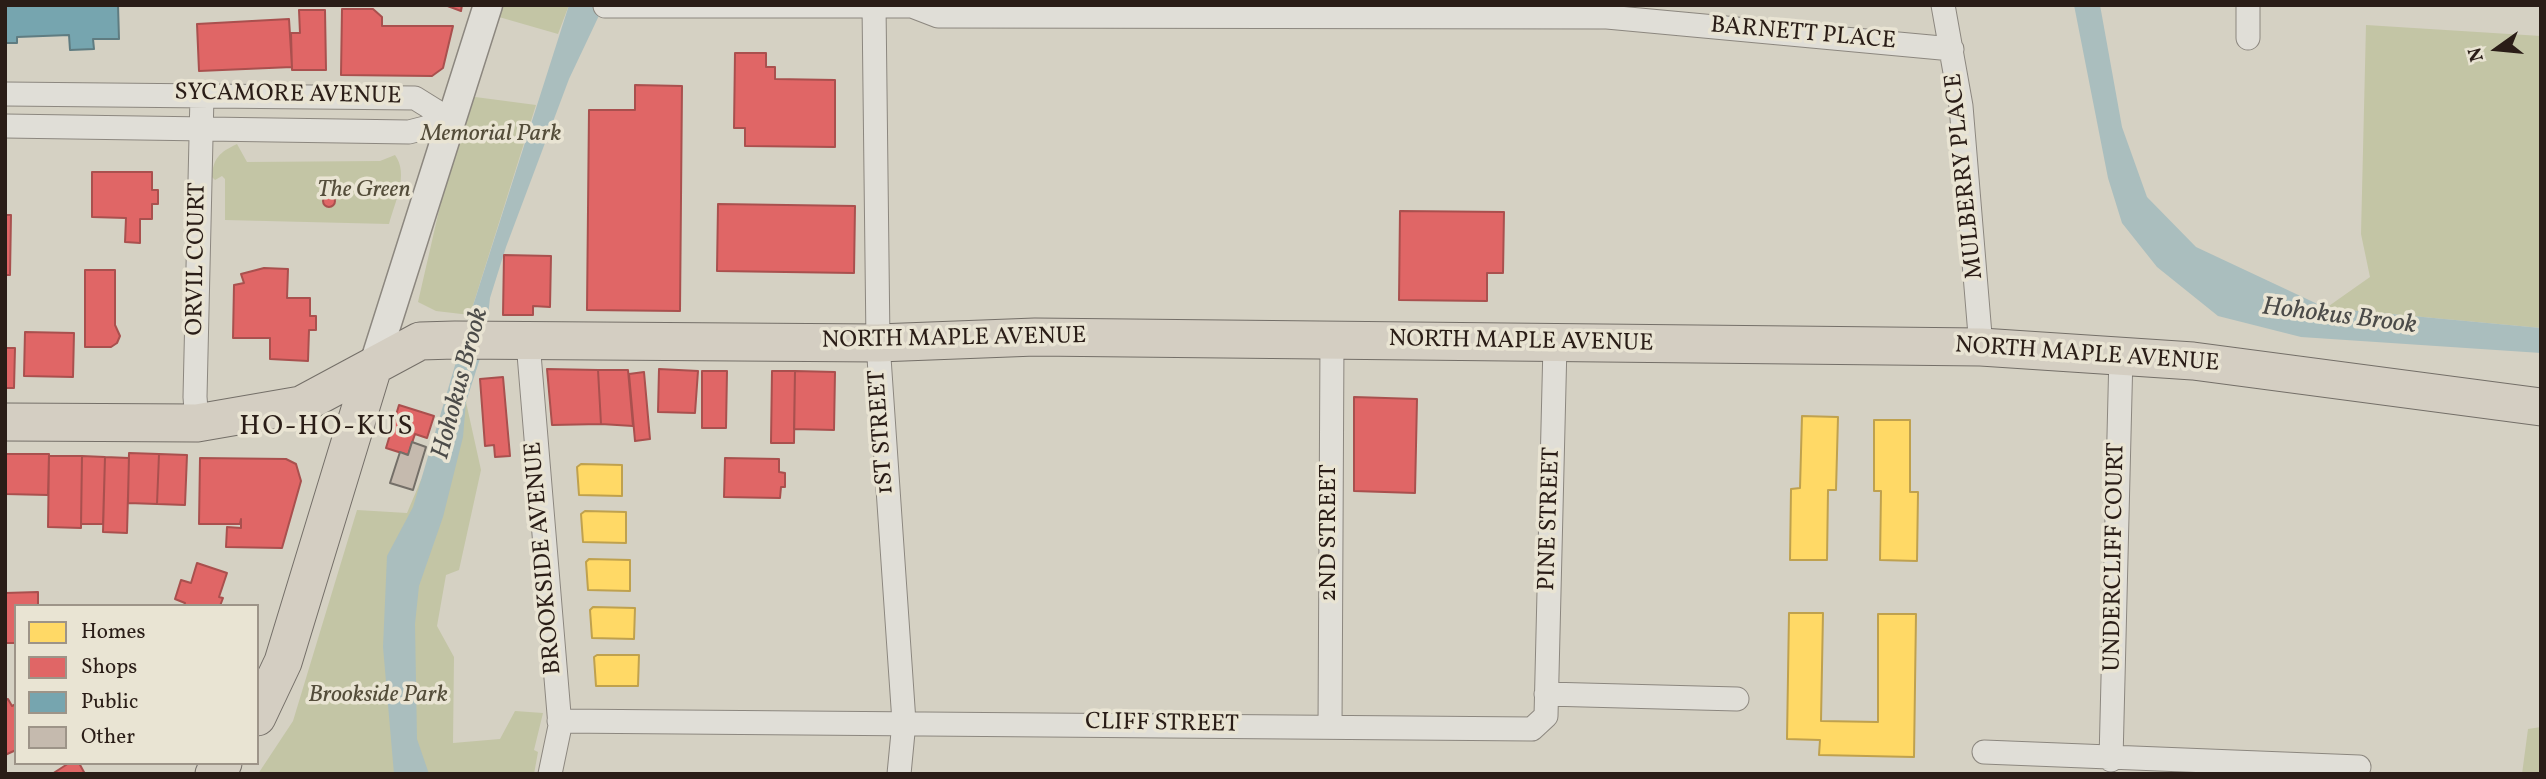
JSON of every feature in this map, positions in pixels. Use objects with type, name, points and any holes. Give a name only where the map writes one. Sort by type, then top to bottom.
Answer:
[{"type":"main road","name":"NORTH MAPLE AVENUE","points":[[5,422],[197,423],[301,405],[420,341],[455,340],[878,344],[1035,337],[1981,347],[2121,354],[2541,407]]},
{"type":"main road","points":[[259,713],[283,662],[373,367]]},
{"type":"street","points":[[373,367],[488,5]]},
{"type":"street","name":"MULBERRY PLACE","points":[[1943,5],[1961,106],[1981,347]]},
{"type":"street","points":[[2248,5],[2248,38]]},
{"type":"street","name":"BARNETT PLACE","points":[[605,6],[912,6],[938,16],[1607,17],[1952,49]]},
{"type":"street","name":"1ST STREET","points":[[874,6],[878,344],[904,722],[899,774]]},
{"type":"street","name":"SYCAMORE AVENUE","points":[[5,94],[415,98],[452,121]]},
{"type":"street","name":"ORVIL COURT","points":[[197,423],[195,397],[202,95]]},
{"type":"street","name":"SYCAMORE AVENUE","points":[[5,126],[409,132],[452,121]]},
{"type":"street","name":"2ND STREET","points":[[1330,727],[1332,340]]},
{"type":"street","name":"BROOKSIDE AVENUE","points":[[513,341],[559,721],[550,774]]},
{"type":"street","name":"PINE STREET","points":[[1546,694],[1555,344]]},
{"type":"street","name":"UNDERCLIFF COURT","points":[[2111,760],[2121,354]]},
{"type":"street","points":[[1546,694],[1737,699]]},
{"type":"street","name":"CLIFF STREET","points":[[559,721],[1532,729],[1546,716],[1546,694]]},
{"type":"street","points":[[1984,752],[2111,760],[2358,767]]},
{"type":"green space","points":[[488,5],[569,5],[558,34],[485,13]]},
{"type":"green space","points":[[2366,25],[2541,36],[2541,328],[2326,308],[2370,277],[2361,234]]},
{"type":"green space","name":"Memorial Park","points":[[460,95],[536,105],[470,315],[436,311],[418,302],[459,123]]},
{"type":"green space","name":"The Green","points":[[237,144],[247,162],[380,161],[395,155],[401,179],[389,224],[225,220],[225,179],[222,176],[215,180],[212,177],[213,170],[218,156]]},
{"type":"green space","name":"Brookside Park","points":[[468,395],[466,402],[481,470],[459,570],[446,575],[437,626],[454,657],[453,743],[500,739],[515,711],[543,713],[534,750],[538,752],[534,774],[258,774],[293,721],[357,510],[407,513],[421,480],[439,457]]},
{"type":"green space","points":[[2541,727],[2541,774],[2522,774],[2528,729]]},
{"type":"water","name":"Hohokus Brook","points":[[569,5],[604,5],[569,79],[506,247],[490,298],[485,343],[466,402],[463,437],[443,517],[419,586],[415,624],[417,739],[429,774],[394,774],[383,647],[387,556],[413,507],[470,315]]},
{"type":"water","name":"Hohokus Brook","points":[[2074,5],[2100,5],[2122,127],[2147,197],[2196,247],[2326,308],[2541,328],[2541,353],[2301,337],[2218,316],[2157,267],[2122,223],[2108,178]]},
{"type":"building: Homes","points":[[1802,416],[1838,417],[1836,490],[1828,490],[1827,560],[1790,560],[1791,489],[1800,488]]},
{"type":"building: Homes","points":[[1874,420],[1910,420],[1910,492],[1918,492],[1917,561],[1880,560],[1881,491],[1874,491]]},
{"type":"building: Homes","points":[[581,464],[622,465],[622,496],[579,495],[577,467]]},
{"type":"building: Homes","points":[[585,511],[626,512],[626,543],[583,542],[581,514]]},
{"type":"building: Homes","points":[[589,559],[630,560],[630,591],[588,590],[586,562]]},
{"type":"building: Homes","points":[[593,607],[635,608],[634,639],[592,638],[590,610]]},
{"type":"building: Homes","points":[[1789,613],[1823,613],[1821,721],[1878,722],[1878,614],[1916,614],[1914,757],[1819,755],[1820,740],[1787,739]]},
{"type":"building: Homes","points":[[639,655],[638,686],[596,686],[594,657]]},
{"type":"building: Shops","points":[[445,5],[462,5],[461,11]]},
{"type":"building: Shops","points":[[342,9],[373,9],[382,17],[382,26],[453,26],[443,68],[432,76],[341,75]]},
{"type":"building: Shops","points":[[299,10],[325,10],[326,70],[292,70],[291,33],[300,33]]},
{"type":"building: Shops","points":[[289,19],[292,67],[199,71],[197,24]]},
{"type":"building: Shops","points":[[735,53],[766,53],[766,67],[775,67],[775,79],[835,80],[835,147],[745,146],[745,128],[734,128]]},
{"type":"building: Shops","points":[[635,85],[682,86],[680,311],[587,310],[589,110],[635,110]]},
{"type":"building: Shops","points":[[92,172],[152,172],[152,190],[158,190],[158,204],[152,204],[152,219],[140,219],[140,243],[125,242],[126,218],[92,217]]},
{"type":"building: Shops","points":[[329,195],[335,201],[329,207],[323,201]]},
{"type":"building: Shops","points":[[718,204],[855,206],[854,273],[717,271]]},
{"type":"building: Shops","points":[[1400,211],[1504,212],[1503,273],[1487,273],[1487,301],[1399,300]]},
{"type":"building: Shops","points":[[5,215],[11,215],[10,275],[5,275]]},
{"type":"building: Shops","points":[[504,255],[551,256],[550,307],[533,306],[533,315],[503,315]]},
{"type":"building: Shops","points":[[264,268],[288,269],[287,298],[310,298],[310,316],[316,316],[316,330],[309,330],[308,361],[270,359],[270,338],[233,338],[234,285],[244,283],[241,274]]},
{"type":"building: Shops","points":[[85,270],[115,270],[115,325],[120,336],[117,343],[111,347],[85,347]]},
{"type":"building: Shops","points":[[25,332],[74,333],[73,377],[24,376]]},
{"type":"building: Shops","points":[[5,348],[15,348],[14,388],[5,388]]},
{"type":"building: Shops","points":[[547,369],[598,370],[601,424],[552,425]]},
{"type":"building: Shops","points":[[659,369],[698,371],[695,413],[658,412]]},
{"type":"building: Shops","points":[[598,370],[628,370],[633,426],[601,424]]},
{"type":"building: Shops","points":[[702,371],[727,371],[726,428],[702,428]]},
{"type":"building: Shops","points":[[772,371],[795,371],[794,443],[771,443]]},
{"type":"building: Shops","points":[[795,371],[835,372],[834,430],[794,429]]},
{"type":"building: Shops","points":[[644,372],[650,439],[635,441],[629,374]]},
{"type":"building: Shops","points":[[503,377],[510,456],[495,457],[494,445],[485,446],[480,379]]},
{"type":"building: Shops","points":[[1354,397],[1417,399],[1415,493],[1354,491]]},
{"type":"building: Shops","points":[[399,405],[434,416],[427,438],[415,434],[408,455],[386,448]]},
{"type":"building: Shops","points":[[129,453],[159,454],[157,504],[128,503]]},
{"type":"building: Shops","points":[[5,454],[49,454],[48,495],[5,494]]},
{"type":"building: Shops","points":[[159,454],[187,455],[185,505],[157,504]]},
{"type":"building: Shops","points":[[49,456],[82,456],[81,528],[48,527]]},
{"type":"building: Shops","points":[[82,456],[105,457],[103,524],[81,524]]},
{"type":"building: Shops","points":[[105,457],[129,458],[127,533],[103,532]]},
{"type":"building: Shops","points":[[200,458],[286,459],[296,464],[301,481],[282,548],[226,547],[227,527],[241,528],[241,519],[240,524],[199,524]]},
{"type":"building: Shops","points":[[725,458],[779,459],[779,472],[785,473],[785,487],[781,487],[780,498],[724,497]]},
{"type":"building: Shops","points":[[197,563],[227,573],[219,597],[223,598],[221,604],[185,604],[175,599],[181,580],[191,583]]},
{"type":"building: Shops","points":[[38,592],[38,604],[14,604],[14,643],[5,643],[5,593]]},
{"type":"building: Shops","points":[[8,699],[12,706],[14,705],[14,751],[5,755],[5,700]]},
{"type":"building: Shops","points":[[66,765],[80,765],[85,774],[52,774]]},
{"type":"building: Public","points":[[5,5],[118,5],[119,39],[93,39],[94,49],[70,50],[69,35],[17,37],[17,43],[5,43]]},
{"type":"building: Other","points":[[412,442],[426,447],[413,490],[390,483],[400,452],[408,455]]},
{"type":"district","name":"HO-HO-KUS","points":[[327,429]]}]
